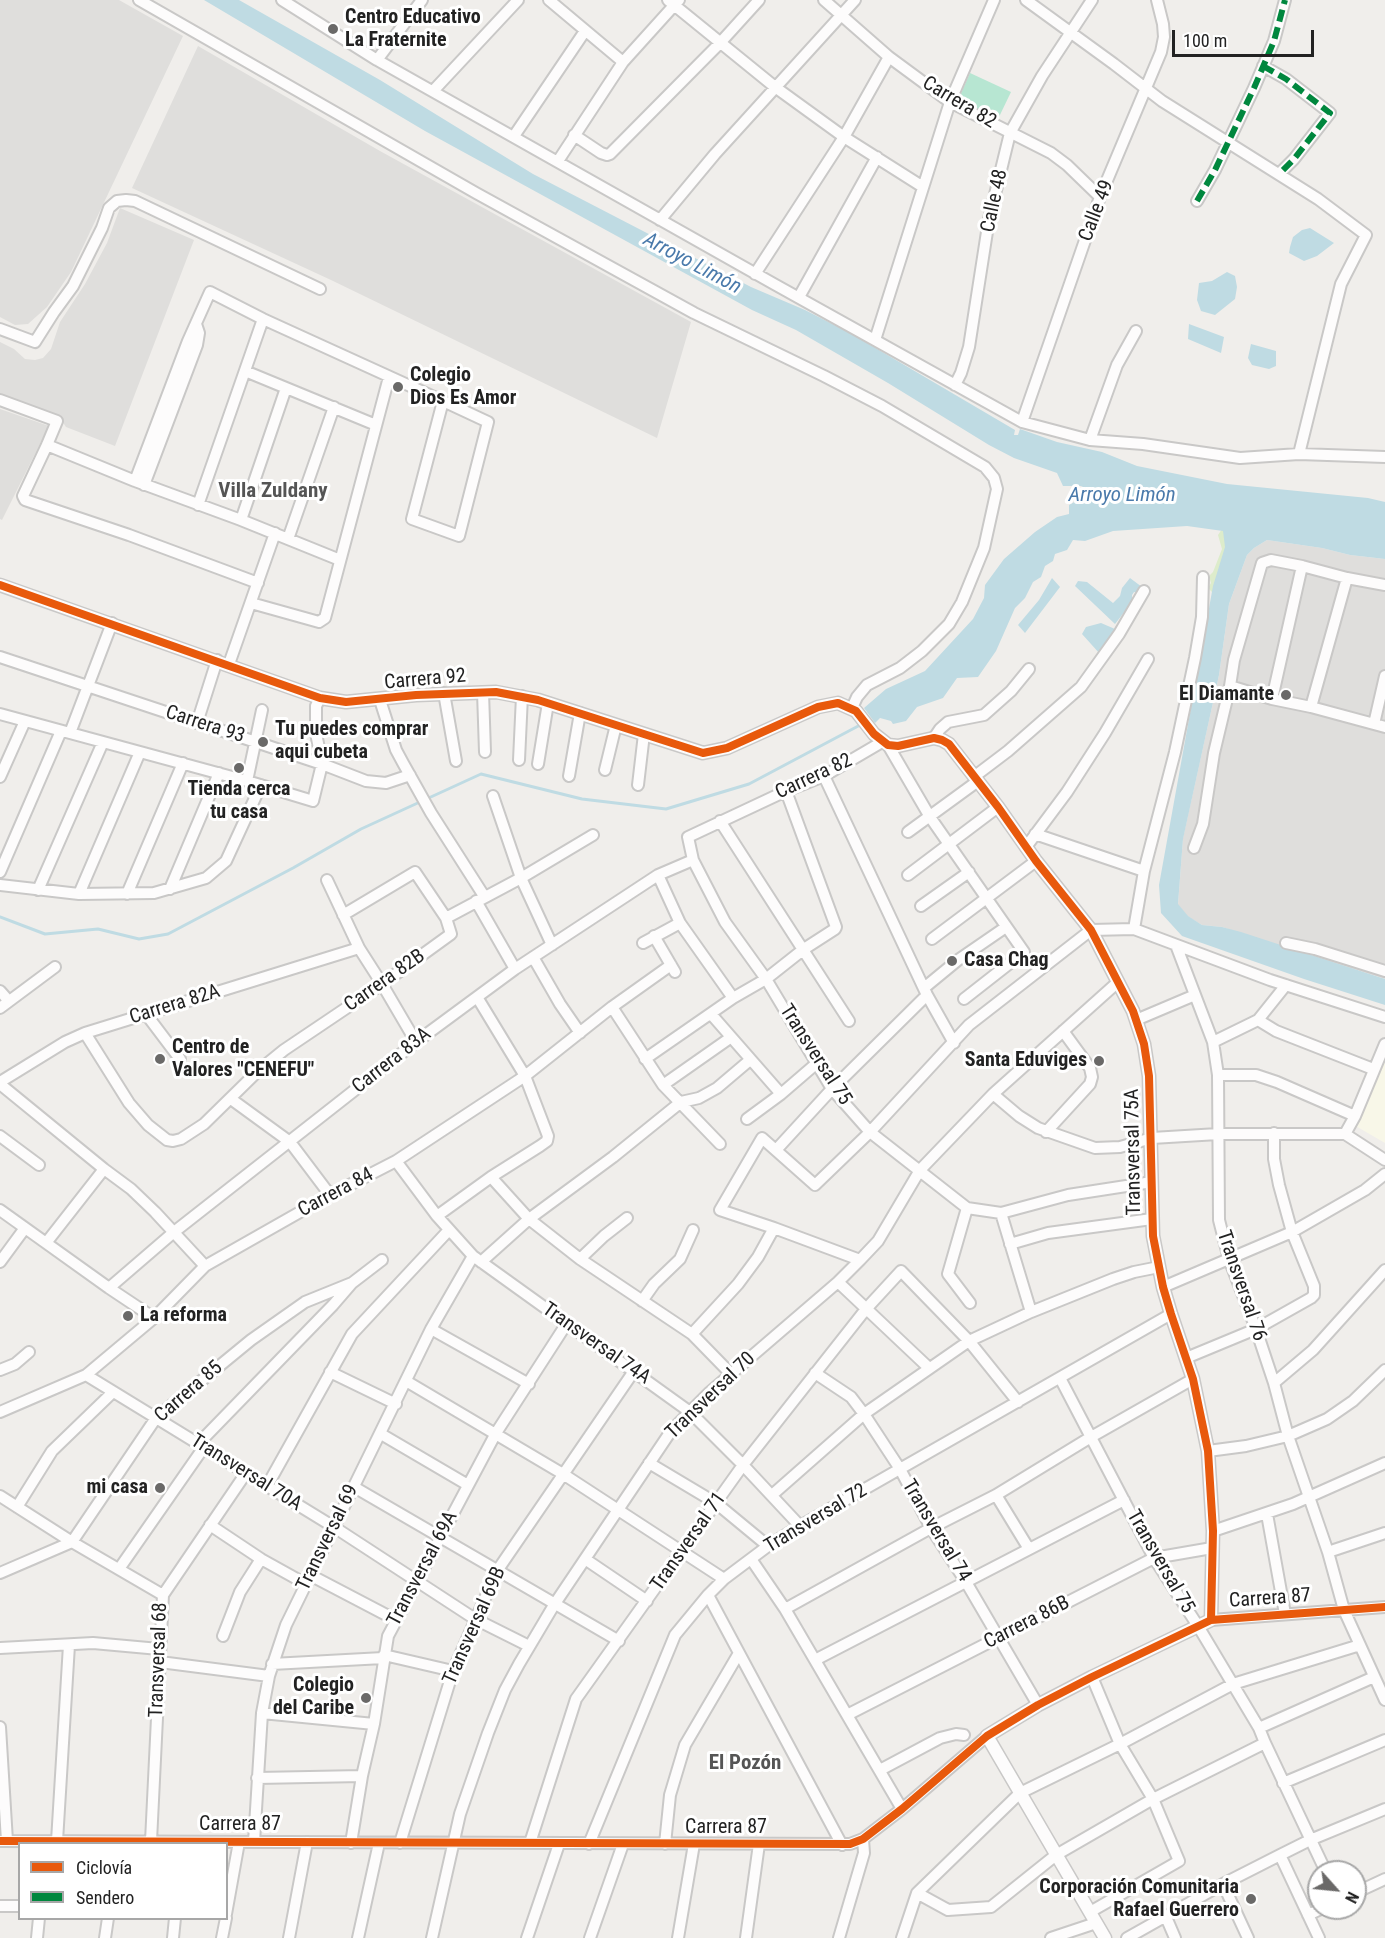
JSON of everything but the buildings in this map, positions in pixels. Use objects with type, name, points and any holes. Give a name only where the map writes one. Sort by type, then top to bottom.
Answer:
[{"type":"street","points":[[139,0],[476,193],[694,313],[877,404],[985,467],[994,478],[997,489],[984,548],[962,602],[949,624],[922,651],[900,668],[867,685],[857,697],[854,710],[881,740],[930,817],[1023,952],[964,999]]},
{"type":"street","points":[[377,60],[422,0]]},
{"type":"street","points":[[433,91],[519,0]]},
{"type":"street","points":[[549,0],[622,62]]},
{"type":"street","points":[[574,135],[602,153],[610,154],[759,0]]},
{"type":"street","name":"Carrera 82","points":[[824,0],[889,57],[950,102],[1051,153],[1100,197]]},
{"type":"street","points":[[660,220],[714,154],[855,0]]},
{"type":"street","points":[[875,340],[950,102],[994,0]]},
{"type":"street","points":[[1026,0],[1162,101],[1318,199],[1366,235],[1341,284],[1299,454]]},
{"type":"street","name":"Calle 48","points":[[955,385],[969,347],[989,219],[1010,133],[1042,76],[1092,0]]},
{"type":"street","name":"Calle 49","points":[[1022,422],[1100,197],[1156,66],[1164,37],[1157,0]]},
{"type":"street","points":[[1197,201],[1229,142],[1274,41],[1285,0]]},
{"type":"street","points":[[284,1],[377,60],[1022,422],[1090,440],[1143,444],[1240,458],[1299,454],[1385,457]]},
{"type":"street","points":[[558,161],[622,62],[674,2],[776,87],[843,137],[923,187]]},
{"type":"street","points":[[514,136],[585,31]]},
{"type":"street","points":[[755,274],[843,137],[889,57]]},
{"type":"street","points":[[1263,66],[1286,79],[1330,113],[1294,159],[1279,174]]},
{"type":"street","points":[[799,297],[877,157]]},
{"type":"street","points":[[0,329],[35,342],[73,286],[102,228],[109,208],[117,201],[135,201],[320,290]]},
{"type":"street","points":[[139,483],[197,345],[199,333],[196,324],[210,292],[263,319],[444,401],[488,422],[459,536],[411,519],[444,401]]},
{"type":"street","points":[[198,505],[263,319]]},
{"type":"street","points":[[1090,440],[1117,365],[1136,331]]},
{"type":"street","points":[[245,370],[376,425]]},
{"type":"street","points":[[251,603],[323,621],[389,377]]},
{"type":"street","points":[[241,520],[286,388]]},
{"type":"street","points":[[0,400],[57,421],[23,496],[25,500],[129,535],[258,583]]},
{"type":"street","points":[[288,539],[334,407]]},
{"type":"street","points":[[47,445],[340,560]]},
{"type":"street","points":[[197,723],[251,603],[275,534]]},
{"type":"street","points":[[1194,848],[1203,824],[1214,753],[1234,660],[1262,563],[1271,560],[1385,585]]},
{"type":"street","points":[[1272,699],[1302,566]]},
{"type":"street","points":[[1134,929],[1144,871],[1175,752],[1195,658],[1202,617],[1203,577]]},
{"type":"street","points":[[1311,707],[1347,578]]},
{"type":"street","name":"Carrera 92","points":[[0,585],[320,698],[346,702],[444,693],[483,692],[522,696],[704,753],[727,748],[828,704],[838,703],[854,710]]},
{"type":"street","points":[[908,832],[976,779],[1081,687],[1119,633],[1144,591]]},
{"type":"street","points":[[0,872],[87,686],[112,623]]},
{"type":"street","name":"Carrera 93","points":[[0,657],[378,783],[411,777]]},
{"type":"street","points":[[1026,847],[1105,733],[1148,659]]},
{"type":"street","points":[[938,739],[940,729],[948,722],[984,715],[1011,691],[1029,669]]},
{"type":"street","points":[[1230,686],[1272,699],[1380,725],[1385,676]]},
{"type":"street","points":[[483,692],[485,752]]},
{"type":"street","points":[[444,693],[456,761]]},
{"type":"street","points":[[519,760],[522,696]]},
{"type":"street","points":[[0,714],[219,773],[313,801],[322,764],[316,733],[316,706],[320,698]]},
{"type":"street","points":[[380,700],[396,750],[480,898],[515,969]]},
{"type":"street","points":[[538,764],[548,703]]},
{"type":"street","points":[[247,781],[262,710]]},
{"type":"street","points":[[569,776],[580,713]]},
{"type":"street","points":[[1,772],[25,721]]},
{"type":"street","points":[[605,770],[616,725]]},
{"type":"street","points":[[638,785],[644,734]]},
{"type":"street","name":"Carrera 82","points":[[688,837],[786,791],[824,776],[881,740],[898,746],[938,739]]},
{"type":"street","name":"Transversal 75A","points":[[938,739],[949,744],[998,807],[1035,861],[1091,930],[1136,1020],[1144,1044],[1149,1076],[1152,1138],[1152,1219],[1159,1267],[1171,1314],[1193,1379],[1208,1451],[1213,1531],[1210,1620]]},
{"type":"street","points":[[38,890],[103,742]]},
{"type":"street","points":[[79,894],[140,752]]},
{"type":"street","points":[[128,894],[183,764]]},
{"type":"street","points":[[170,889],[219,773]]},
{"type":"street","points":[[824,776],[925,992],[954,1043]]},
{"type":"street","points":[[0,885],[79,894],[128,894],[154,893],[206,878],[226,861],[261,785]]},
{"type":"street","points":[[645,1059],[766,979],[804,949],[835,929],[786,791]]},
{"type":"street","points":[[493,796],[520,878],[552,945]]},
{"type":"street","points":[[908,875],[998,807]]},
{"type":"street","points":[[720,821],[849,1022]]},
{"type":"street","points":[[1035,834],[1144,871]]},
{"type":"street","points":[[343,915],[415,872],[446,918],[593,835]]},
{"type":"street","name":"Transversal 75","points":[[688,837],[693,860],[725,922],[766,979],[832,1089],[870,1132],[967,1208]]},
{"type":"street","name":"Carrera 83A","points":[[108,1288],[174,1232],[416,1042],[515,969],[658,875],[693,860]]},
{"type":"street","points":[[932,939],[1035,861]]},
{"type":"street","points":[[921,906],[969,872]]},
{"type":"street","points":[[658,875],[680,923],[733,999]]},
{"type":"street","points":[[327,880],[359,948],[416,1042]]},
{"type":"street","name":"Carrera 82B","points":[[85,1033],[129,1103],[148,1125],[167,1140],[181,1139],[204,1124],[257,1072],[284,1050],[451,934],[446,918]]},
{"type":"street","points":[[643,943],[680,923]]},
{"type":"street","points":[[776,1150],[958,960],[1006,927]]},
{"type":"street","points":[[860,1260],[723,1212],[720,1208],[762,1138],[815,1185],[870,1132],[969,1025],[1091,930],[1134,929],[1286,985],[1385,1017]]},
{"type":"street","name":"Carrera 84","points":[[0,1412],[86,1375],[154,1318],[205,1266],[330,1195],[396,1161],[525,1076],[612,1007],[673,969],[654,936]]},
{"type":"street","points":[[1286,943],[1316,949],[1385,971]]},
{"type":"street","name":"Transversal 76","points":[[1176,945],[1213,1042],[1218,1075],[1219,1220],[1229,1259],[1274,1383],[1288,1436],[1328,1552],[1344,1610],[1385,1700]]},
{"type":"street","name":"Carrera 82A","points":[[0,1083],[65,1042],[85,1033],[359,948]]},
{"type":"street","points":[[533,957],[580,1033]]},
{"type":"street","points":[[0,991],[4,1004],[55,967]]},
{"type":"street","name":"Transversal 70","points":[[432,1938],[452,1843],[469,1785],[505,1690],[554,1605],[671,1431],[731,1374],[838,1282],[860,1260],[878,1241],[920,1170],[993,1094],[1118,982]]},
{"type":"street","points":[[1213,1042],[1258,1020],[1286,985]]},
{"type":"street","points":[[1136,1020],[1195,995]]},
{"type":"street","points":[[437,1216],[491,1177],[547,1141],[548,1136],[525,1076],[477,997]]},
{"type":"street","points":[[612,1007],[663,1085],[720,1144]]},
{"type":"street","points":[[146,1014],[180,1059]]},
{"type":"street","points":[[711,1014],[781,1094]]},
{"type":"street","points":[[1258,1020],[1276,1031],[1374,1069]]},
{"type":"street","points":[[1046,1132],[1090,1084],[1092,1077],[1090,1068],[1063,1031]]},
{"type":"street","points":[[663,1085],[730,1038]]},
{"type":"street","points":[[1345,1134],[1355,1116],[1385,1044]]},
{"type":"street","points":[[681,1102],[699,1098],[717,1088],[750,1060]]},
{"type":"street","points":[[747,1119],[817,1064]]},
{"type":"street","points":[[1218,1075],[1256,1075],[1355,1116]]},
{"type":"street","points":[[0,1083],[131,1189],[205,1266]]},
{"type":"street","points":[[993,1094],[1026,1121],[1046,1132],[1095,1148],[1120,1147],[1152,1138],[1218,1134],[1345,1134],[1385,1160]]},
{"type":"street","points":[[231,1099],[290,1142],[330,1195]]},
{"type":"street","name":"Transversal 69","points":[[254,1842],[262,1713],[272,1664],[286,1625],[431,1329],[477,1259],[613,1157],[681,1102]]},
{"type":"street","points":[[1186,1358],[1256,1329],[1314,1295],[1314,1286],[1292,1232],[1277,1176],[1274,1159],[1274,1133]]},
{"type":"street","points":[[0,1136],[39,1165]]},
{"type":"street","name":"Transversal 74A","points":[[396,1161],[437,1216],[477,1259],[690,1412],[800,1526]]},
{"type":"street","points":[[46,1243],[104,1169]]},
{"type":"street","points":[[1163,1287],[1292,1232],[1365,1190],[1385,1174]]},
{"type":"street","points":[[491,1177],[530,1219],[580,1259],[692,1334],[731,1374]]},
{"type":"street","points":[[970,1303],[948,1274],[967,1208],[1001,1213],[1068,1195],[1152,1182]]},
{"type":"street","points":[[0,1210],[108,1288],[154,1318]]},
{"type":"street","points":[[1001,1213],[1031,1312]]},
{"type":"street","points":[[580,1259],[627,1218]]},
{"type":"street","points":[[1010,1244],[1048,1233],[1152,1219]]},
{"type":"street","points":[[0,1262],[25,1228]]},
{"type":"street","points":[[692,1334],[738,1284],[758,1257],[774,1228]]},
{"type":"street","points":[[267,1486],[352,1334],[449,1230]]},
{"type":"street","points":[[642,1301],[654,1284],[680,1258],[693,1230]]},
{"type":"street","points":[[119,1569],[201,1445],[352,1283],[382,1260]]},
{"type":"street","points":[[772,1495],[864,1414],[969,1341],[1113,1278],[1159,1267]]},
{"type":"street","points":[[1274,1383],[1312,1350],[1385,1270]]},
{"type":"street","name":"Transversal 71","points":[[530,1843],[576,1699],[743,1465],[866,1309],[901,1271],[969,1341]]},
{"type":"street","points":[[838,1282],[929,1368]]},
{"type":"street","name":"Carrera 85","points":[[72,1542],[156,1418],[251,1340],[305,1302],[352,1283]]},
{"type":"street","name":"Transversal 72","points":[[589,1844],[675,1635],[708,1595],[724,1580],[768,1546],[800,1526],[1171,1314]]},
{"type":"street","name":"Transversal 69A","points":[[351,1842],[388,1636],[496,1433],[567,1323]]},
{"type":"street","points":[[431,1329],[529,1384]]},
{"type":"street","points":[[969,1341],[1018,1402]]},
{"type":"street","points":[[0,1370],[15,1364],[29,1352]]},
{"type":"street","points":[[1208,1451],[1246,1446],[1288,1436],[1327,1419],[1353,1401],[1385,1370]]},
{"type":"street","name":"Transversal 69B","points":[[400,1843],[453,1671],[497,1571],[634,1371]]},
{"type":"street","points":[[330,1372],[396,1404]]},
{"type":"street","name":"Transversal 74","points":[[815,1373],[851,1398],[864,1414],[900,1469],[931,1528],[966,1582],[1038,1705]]},
{"type":"street","name":"Transversal 70A","points":[[86,1375],[334,1527],[475,1619],[529,1646]]},
{"type":"street","name":"Transversal 75","points":[[1060,1378],[1154,1558],[1259,1728],[1320,1860]]},
{"type":"street","points":[[785,1609],[931,1528],[996,1495],[1090,1437],[1193,1379]]},
{"type":"street","points":[[406,1382],[563,1474],[724,1580]]},
{"type":"street","points":[[17,1507],[52,1451],[113,1392]]},
{"type":"street","points":[[381,1434],[468,1485]]},
{"type":"street","points":[[649,1463],[716,1503],[768,1546]]},
{"type":"street","points":[[1213,1531],[1267,1514],[1385,1463]]},
{"type":"street","points":[[163,1595],[246,1473]]},
{"type":"street","points":[[354,1487],[619,1641]]},
{"type":"street","points":[[996,1495],[1029,1549]]},
{"type":"street","name":"Transversal 68","points":[[0,1496],[72,1542],[163,1595],[151,1842]]},
{"type":"street","points":[[816,1660],[1124,1500]]},
{"type":"street","points":[[1267,1514],[1285,1614]]},
{"type":"street","points":[[210,1525],[261,1559],[396,1620]]},
{"type":"street","points":[[1328,1552],[1385,1533]]},
{"type":"street","points":[[0,1573],[72,1542]]},
{"type":"street","name":"Carrera 86B","points":[[848,1715],[1154,1558],[1212,1548]]},
{"type":"street","points":[[223,1636],[240,1592],[261,1559]]},
{"type":"street","points":[[585,1559],[647,1601]]},
{"type":"street","points":[[752,1559],[816,1660],[902,1809]]},
{"type":"street","points":[[708,1595],[842,1845]]},
{"type":"street","name":"Carrera 87","points":[[228,1842],[850,1844],[863,1839],[902,1809],[987,1736],[1038,1705],[1210,1620],[1385,1607]]},
{"type":"street","points":[[0,1648],[93,1643],[159,1649]]},
{"type":"street","points":[[52,1842],[69,1645]]},
{"type":"street","points":[[902,1938],[917,1893],[1020,1794],[1233,1684],[1359,1645]]},
{"type":"street","points":[[665,1844],[670,1795],[685,1745],[739,1653]]},
{"type":"street","points":[[272,1664],[383,1657],[453,1671]]},
{"type":"street","points":[[160,1662],[269,1676]]},
{"type":"street","points":[[1051,1938],[1093,1918],[1179,1861],[1153,1799],[1120,1744],[1092,1677]]},
{"type":"street","points":[[1259,1728],[1374,1677]]},
{"type":"street","points":[[262,1713],[374,1724]]},
{"type":"street","points":[[0,1727],[4,1841]]},
{"type":"street","points":[[880,1770],[940,1738],[956,1734],[964,1735]]},
{"type":"street","points":[[987,1736],[1105,1938]]},
{"type":"street","points":[[1283,1783],[1385,1740]]},
{"type":"street","points":[[917,1893],[948,1910],[991,1907],[1056,1855],[1153,1799],[1264,1743]]},
{"type":"street","points":[[257,1778],[362,1776]]},
{"type":"street","points":[[1127,1938],[1222,1884],[1310,1840],[1385,1809]]},
{"type":"street","points":[[839,1938],[864,1853],[863,1839]]},
{"type":"street","name":"Carrera 87","points":[[4,1841],[151,1842]]},
{"type":"street","points":[[228,1905],[239,1842]]},
{"type":"street","points":[[289,1938],[307,1842]]},
{"type":"street","points":[[358,1938],[378,1843]]},
{"type":"street","points":[[527,1938],[559,1844]]},
{"type":"street","points":[[590,1938],[623,1844]]},
{"type":"street","points":[[678,1938],[694,1844]]},
{"type":"street","points":[[746,1938],[759,1844]]},
{"type":"street","points":[[1280,1855],[1307,1913]]},
{"type":"street","points":[[1367,1887],[1385,1879]]},
{"type":"street","points":[[1222,1884],[1248,1938]]},
{"type":"street","points":[[0,1906],[18,1906]]},
{"type":"street","points":[[1166,1917],[1175,1938]]},
{"type":"street","points":[[37,1938],[39,1920]]},
{"type":"street","points":[[105,1938],[108,1920]]},
{"type":"street","points":[[172,1938],[175,1920]]},
{"type":"street","points":[[222,1938],[225,1920]]},
{"type":"street","points":[[1310,1920],[1319,1938]]},
{"type":"shaded area","points":[[0,0],[119,0],[183,36],[71,272],[47,307],[28,324],[15,325],[0,317]]},
{"type":"shaded area","points":[[198,46],[380,151],[691,322],[657,438],[331,280],[132,188]]},
{"type":"shaded area","points":[[120,208],[194,240],[115,446],[66,427],[58,415],[0,395],[0,342],[14,349],[25,359],[43,358],[51,349],[60,322],[85,284],[107,243]]},
{"type":"shaded area","points":[[0,409],[49,426],[2,520],[0,519]]},
{"type":"shaded area","points":[[1267,540],[1385,559],[1385,979],[1222,927],[1202,925],[1187,916],[1178,905],[1183,838],[1219,675],[1229,604],[1247,555]]},
{"type":"shaded area","points":[[1385,1056],[1385,1143],[1354,1125]]},
{"type":"green space","points":[[970,73],[1011,92],[998,119],[958,100]]},
{"type":"green space","points":[[1222,529],[1228,535],[1229,541],[1214,594],[1208,588],[1211,583],[1209,576],[1213,572],[1222,549],[1218,535]]},
{"type":"water","name":"Arroyo Limón","points":[[204,0],[239,0],[380,80],[533,174],[751,287],[805,310],[850,333],[1015,430],[1014,435],[1018,435],[1020,429],[1057,442],[1102,452],[1137,466],[1227,484],[1368,498],[1385,502],[1385,559],[1267,540],[1247,555],[1229,604],[1219,675],[1183,839],[1178,904],[1188,916],[1202,925],[1241,932],[1385,979],[1385,1005],[1182,936],[1161,913],[1159,885],[1213,586],[1225,547],[1223,531],[1187,526],[1113,531],[1085,541],[1073,540],[1067,550],[1055,554],[1053,561],[1045,566],[1041,577],[1033,582],[1025,598],[1015,608],[996,651],[978,677],[957,678],[943,698],[917,707],[906,721],[893,724],[891,721],[880,718],[875,723],[864,708],[886,689],[925,671],[973,619],[984,598],[985,585],[1004,559],[1035,532],[1057,517],[1069,514],[1069,505],[1088,494],[1085,488],[1063,486],[1057,473],[1014,458],[989,445],[796,330],[752,310],[425,131]]},
{"type":"water","points":[[1310,228],[1334,243],[1317,256],[1304,261],[1289,253],[1290,247],[1293,237],[1302,230]]},
{"type":"water","points":[[1227,272],[1235,276],[1237,287],[1235,299],[1215,315],[1201,311],[1197,300],[1199,283],[1212,281]]},
{"type":"water","points":[[1189,324],[1224,337],[1221,353],[1188,339]]},
{"type":"water","points":[[1251,344],[1276,351],[1276,366],[1269,369],[1252,365],[1248,358]]},
{"type":"water","points":[[1052,578],[1060,587],[1025,633],[1018,625],[1039,600]]},
{"type":"water","points":[[1130,578],[1142,587],[1138,593],[1134,592],[1132,602],[1115,624],[1075,586],[1078,581],[1087,582],[1113,603],[1120,596],[1122,588]]},
{"type":"water","points":[[1101,623],[1115,629],[1116,633],[1100,654],[1082,634],[1086,627]]},
{"type":"waterway","points":[[0,917],[45,934],[98,929],[139,939],[168,934],[361,829],[481,774],[582,799],[666,809],[749,784],[862,724]]},
{"type":"marked path","points":[[1197,201],[1215,170],[1254,88],[1274,41],[1285,0]]},
{"type":"marked path","points":[[1263,66],[1286,79],[1330,113],[1294,159],[1279,174]]},
{"type":"cycle path","points":[[0,585],[320,698],[346,702],[416,695],[496,692],[538,700],[703,753],[727,748],[818,707],[838,703],[856,711],[874,734],[888,745],[898,746],[934,738],[949,744],[1036,861],[1091,930],[1133,1011],[1144,1044],[1149,1076],[1153,1236],[1163,1287],[1193,1379],[1208,1451],[1213,1531],[1211,1620]]},
{"type":"cycle path","points":[[0,1841],[850,1844],[863,1839],[902,1809],[987,1736],[1038,1705],[1092,1677],[1211,1620],[1385,1607]]},
{"type":"place","name":"Centro Educativo La Fraternite","points":[[333,29]]},
{"type":"place","name":"Colegio Dios Es Amor","points":[[398,387]]},
{"type":"place","name":"El Diamante","points":[[1286,695]]},
{"type":"place","name":"Tu puedes comprar aqui cubeta","points":[[263,742]]},
{"type":"place","name":"Tienda cerca tu casa","points":[[239,768]]},
{"type":"place","name":"Casa Chag","points":[[952,961]]},
{"type":"place","name":"Centro de Valores \"CENEFU\"","points":[[160,1059]]},
{"type":"place","name":"Santa Eduviges","points":[[1099,1061]]},
{"type":"place","name":"La reforma","points":[[128,1316]]},
{"type":"place","name":"mi casa","points":[[160,1488]]},
{"type":"place","name":"Colegio del Caribe","points":[[366,1698]]},
{"type":"place","name":"Corporación Comunitaria Rafael Guerrero","points":[[1251,1899]]},
{"type":"district","name":"Villa Zuldany","points":[[273,492]]},
{"type":"district","name":"El Pozón","points":[[745,1764]]}]
